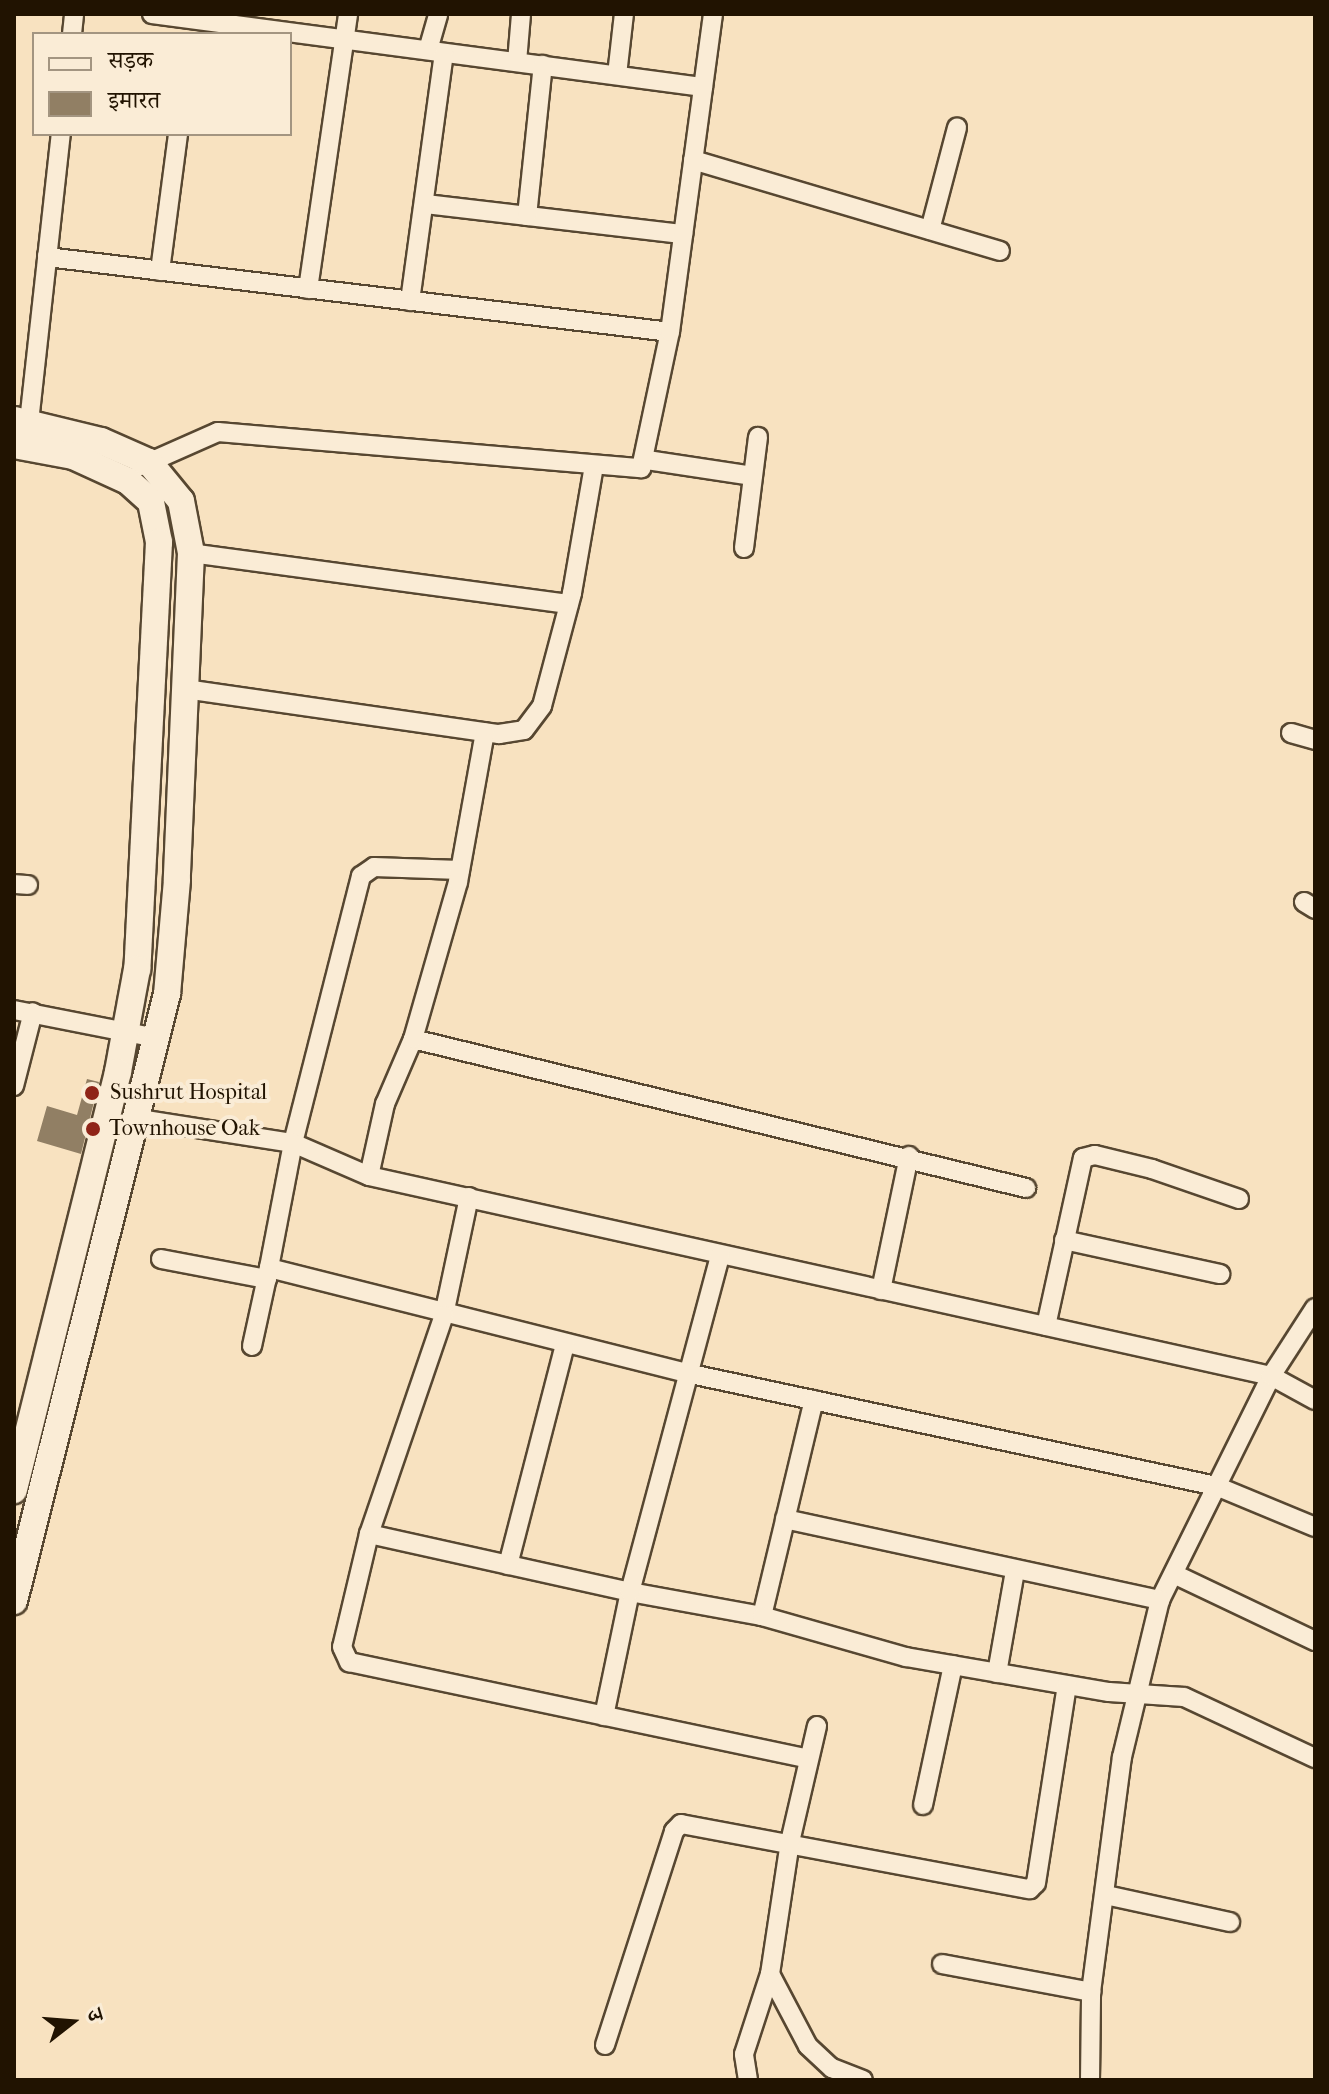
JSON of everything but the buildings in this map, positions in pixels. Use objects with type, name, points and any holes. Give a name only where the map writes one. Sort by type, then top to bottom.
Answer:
[{"type":"street","points":[[152,14],[281,32]]},
{"type":"street","points":[[308,289],[348,14]]},
{"type":"street","points":[[410,301],[426,204],[438,14]]},
{"type":"street","points":[[517,62],[521,14]]},
{"type":"street","points":[[617,75],[624,14]]},
{"type":"street","points":[[647,460],[670,332],[713,14]]},
{"type":"street","points":[[292,34],[703,87]]},
{"type":"street","points":[[527,216],[543,65]]},
{"type":"street","points":[[930,230],[957,128]]},
{"type":"street","points":[[14,1601],[139,1119],[172,962],[191,553],[181,501],[149,462],[101,441],[21,421],[47,257],[61,136]]},
{"type":"street","points":[[160,271],[178,136]]},
{"type":"street","points":[[693,160],[1000,251]]},
{"type":"street","points":[[426,204],[683,234]]},
{"type":"street","points":[[47,257],[670,332]]},
{"type":"street","points":[[121,477],[218,432],[633,469],[647,460],[753,476]]},
{"type":"street","points":[[744,548],[758,437]]},
{"type":"street","points":[[14,445],[73,456],[121,477],[151,502],[159,542],[142,921],[126,1032],[14,1490]]},
{"type":"street","points":[[185,689],[485,732],[513,733],[533,723],[542,706],[569,604],[594,466]]},
{"type":"street","points":[[191,553],[569,604]]},
{"type":"street","points":[[369,1176],[385,1104],[413,1039],[460,870],[485,732]]},
{"type":"street","points":[[1291,733],[1315,740]]},
{"type":"street","points":[[252,1346],[293,1143],[361,876],[374,867],[460,870]]},
{"type":"street","points":[[14,1086],[23,1011],[157,1038]]},
{"type":"street","points":[[413,1039],[909,1156],[1026,1188]]},
{"type":"street","points":[[139,1119],[293,1143],[369,1176],[1271,1376],[1315,1400]]},
{"type":"street","points":[[1046,1326],[1079,1165],[1089,1155],[1239,1199]]},
{"type":"street","points":[[881,1290],[909,1156]]},
{"type":"street","points":[[469,1197],[444,1315],[369,1534],[342,1647],[349,1662],[808,1759]]},
{"type":"street","points":[[1064,1240],[1220,1274]]},
{"type":"street","points":[[604,1716],[630,1592],[691,1374],[720,1255]]},
{"type":"street","points":[[161,1259],[268,1274],[691,1374],[1216,1486],[1315,1527]]},
{"type":"street","points":[[1090,2080],[1091,1992],[1122,1757],[1160,1600],[1176,1575],[1271,1376],[1315,1308]]},
{"type":"street","points":[[508,1565],[565,1344]]},
{"type":"street","points":[[762,1616],[814,1400]]},
{"type":"street","points":[[785,1519],[1160,1600]]},
{"type":"street","points":[[369,1534],[630,1592],[762,1616],[862,1647],[1067,1685],[1184,1697],[1315,1758]]},
{"type":"street","points":[[997,1673],[1015,1571]]},
{"type":"street","points":[[1176,1575],[1315,1641]]},
{"type":"street","points":[[923,1805],[953,1665]]},
{"type":"street","points":[[605,2045],[674,1831],[690,1823],[1030,1889],[1036,1883],[1067,1685]]},
{"type":"street","points":[[748,2080],[744,2054],[770,1974],[790,1842],[817,1726]]},
{"type":"street","points":[[1106,1895],[1230,1922]]},
{"type":"street","points":[[942,1964],[1091,1992]]},
{"type":"street","points":[[770,1974],[808,2046],[832,2068],[863,2080]]},
{"type":"place","name":"Sushrut Hospital","points":[[92,1093]]},
{"type":"place","name":"Townhouse Oak","points":[[93,1129]]}]
